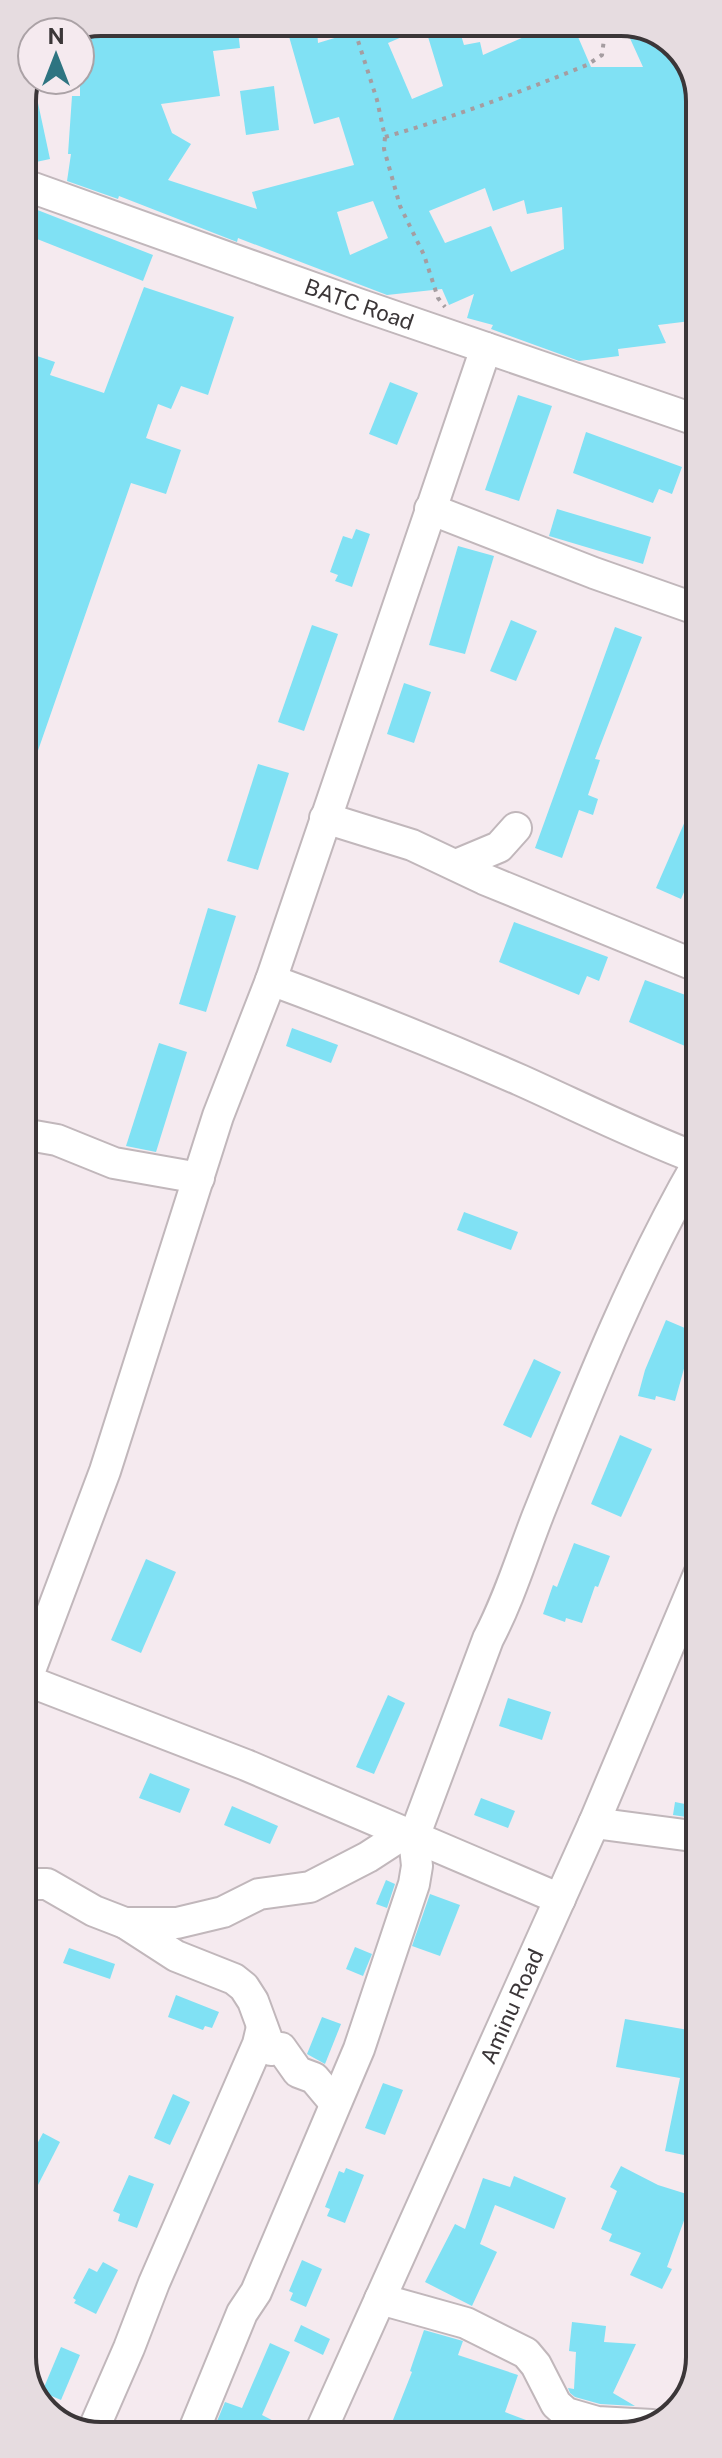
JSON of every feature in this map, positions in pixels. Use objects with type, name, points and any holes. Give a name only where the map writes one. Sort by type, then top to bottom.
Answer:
[{"type":"street","name":"BATC Road","points":[[36,189],[686,417]]},
{"type":"street","points":[[36,1652],[105,1471],[218,1116],[271,980],[486,348]]},
{"type":"street","points":[[430,509],[686,605]]},
{"type":"street","points":[[325,818],[412,845],[484,879],[686,962]]},
{"type":"street","points":[[456,865],[499,847],[516,828]]},
{"type":"street","points":[[271,980],[383,1022],[686,1155]]},
{"type":"street","points":[[36,1136],[57,1140],[114,1163],[199,1178]]},
{"type":"street","points":[[197,2422],[359,2049],[414,1884],[417,1866],[410,1835],[636,1281],[686,1183]]},
{"type":"street","name":"Aminu Road","points":[[325,2422],[594,1823],[686,1605]]},
{"type":"street","points":[[36,1687],[246,1765],[560,1899]]},
{"type":"street","points":[[594,1823],[686,1835]]},
{"type":"street","points":[[125,1923],[177,1923],[223,1912],[259,1894],[310,1887],[410,1835]]},
{"type":"street","points":[[36,1884],[47,1884],[94,1911],[125,1923],[176,1956],[234,1979],[253,2001],[263,2040],[154,2283],[97,2422]]},
{"type":"street","points":[[263,2040],[281,2048],[298,2072],[314,2078],[335,2103]]},
{"type":"street","points":[[380,2299],[466,2323],[526,2353],[536,2365],[556,2404],[566,2413],[597,2422]]},
{"type":"path","points":[[356,36],[377,100],[385,137],[384,149],[400,206],[424,255],[438,298],[447,309]]},
{"type":"path","points":[[385,137],[442,121],[587,65],[602,55],[604,36]]},
{"type":"building","points":[[96,36],[239,36],[240,48],[213,51],[220,96],[161,104],[172,133],[191,144],[168,180],[257,209],[252,192],[354,165],[339,117],[314,124],[289,36],[317,36],[318,43],[341,36],[404,36],[388,43],[412,99],[443,86],[428,36],[461,36],[464,45],[480,42],[483,55],[526,36],[578,36],[591,67],[643,67],[629,36],[646,41],[670,58],[685,88],[686,322],[658,325],[666,343],[618,349],[619,356],[579,361],[491,329],[493,325],[467,318],[474,294],[449,305],[442,289],[387,295],[238,238],[237,242],[119,196],[118,199],[67,181],[71,154],[68,154],[72,96],[96,96]],"holes":[[[485,188],[493,211],[524,200],[527,214],[562,207],[564,249],[511,272],[491,226],[445,243],[429,211]],[[373,201],[388,238],[350,255],[337,212]]]},
{"type":"building","points":[[274,86],[279,130],[246,135],[240,91]]},
{"type":"building","points":[[36,96],[50,159],[36,162],[36,101]]},
{"type":"building","points":[[36,209],[153,255],[143,281],[36,239]]},
{"type":"building","points":[[144,287],[234,317],[208,395],[181,386],[171,409],[158,404],[146,438],[181,450],[166,494],[131,483],[36,756],[36,356],[55,362],[50,375],[104,393]]},
{"type":"building","points":[[390,382],[418,393],[397,445],[369,434]]},
{"type":"building","points":[[518,395],[552,406],[519,501],[485,490]]},
{"type":"building","points":[[586,432],[682,467],[672,494],[659,489],[653,503],[573,473]]},
{"type":"building","points":[[557,509],[651,537],[643,564],[549,536]]},
{"type":"building","points":[[356,529],[370,534],[352,587],[335,581],[338,575],[330,572],[343,536],[352,539]]},
{"type":"building","points":[[458,546],[494,556],[465,654],[429,645]]},
{"type":"building","points":[[511,620],[537,631],[516,681],[490,671]]},
{"type":"building","points":[[312,625],[338,634],[304,731],[278,722]]},
{"type":"building","points":[[615,627],[642,637],[595,759],[600,760],[588,795],[598,799],[593,815],[579,810],[562,858],[535,848]]},
{"type":"building","points":[[404,683],[431,692],[414,743],[387,734]]},
{"type":"building","points":[[258,764],[289,773],[258,870],[227,861]]},
{"type":"building","points":[[686,819],[686,888],[681,899],[656,888]]},
{"type":"building","points":[[208,908],[236,916],[206,1012],[179,1004]]},
{"type":"building","points":[[514,922],[608,957],[599,981],[587,976],[579,995],[499,962]]},
{"type":"building","points":[[645,980],[686,995],[686,1046],[629,1022]]},
{"type":"building","points":[[292,1028],[338,1045],[331,1063],[286,1046]]},
{"type":"building","points":[[159,1043],[187,1052],[156,1152],[126,1146]]},
{"type":"building","points":[[464,1212],[518,1232],[511,1250],[457,1230]]},
{"type":"building","points":[[666,1320],[686,1328],[686,1366],[675,1401],[656,1396],[655,1400],[638,1396],[645,1370]]},
{"type":"building","points":[[534,1359],[561,1372],[531,1438],[503,1425]]},
{"type":"building","points":[[620,1435],[652,1449],[621,1517],[591,1504]]},
{"type":"building","points":[[574,1543],[610,1556],[582,1623],[566,1618],[565,1622],[543,1614],[553,1585],[557,1587]]},
{"type":"building","points":[[146,1559],[176,1572],[141,1653],[111,1640]]},
{"type":"building","points":[[388,1695],[405,1703],[374,1774],[356,1767]]},
{"type":"building","points":[[508,1698],[551,1712],[542,1740],[499,1726]]},
{"type":"building","points":[[150,1773],[190,1789],[180,1813],[139,1798]]},
{"type":"building","points":[[481,1798],[515,1811],[508,1828],[474,1815]]},
{"type":"building","points":[[675,1802],[686,1804],[686,1817],[673,1815]]},
{"type":"building","points":[[232,1806],[278,1826],[270,1844],[224,1825]]},
{"type":"building","points":[[386,1880],[395,1884],[387,1908],[376,1904]]},
{"type":"building","points":[[430,1894],[460,1905],[440,1956],[412,1946]]},
{"type":"building","points":[[355,1947],[372,1954],[363,1976],[346,1969]]},
{"type":"building","points":[[69,1948],[115,1964],[110,1979],[63,1963]]},
{"type":"building","points":[[176,1995],[219,2012],[212,2028],[205,2026],[203,2030],[168,2017]]},
{"type":"building","points":[[322,2017],[341,2024],[325,2064],[307,2054]]},
{"type":"building","points":[[625,2019],[686,2030],[684,2155],[665,2151],[680,2078],[616,2067]]},
{"type":"building","points":[[383,2083],[403,2090],[385,2135],[365,2128]]},
{"type":"building","points":[[173,2094],[190,2102],[170,2145],[154,2138]]},
{"type":"building","points":[[43,2133],[60,2142],[38,2185],[36,2184],[36,2146]]},
{"type":"building","points":[[621,2166],[658,2185],[686,2194],[686,2215],[667,2267],[672,2269],[662,2289],[630,2275],[641,2253],[609,2241],[612,2234],[601,2229],[617,2191],[610,2187]]},
{"type":"building","points":[[346,2168],[364,2175],[345,2223],[327,2216],[330,2209],[325,2207],[339,2171],[344,2173]]},
{"type":"building","points":[[129,2175],[154,2184],[137,2228],[118,2221],[120,2214],[113,2211]]},
{"type":"building","points":[[514,2176],[566,2198],[554,2229],[495,2205],[480,2244],[497,2252],[472,2306],[425,2282],[455,2224],[465,2229],[483,2178],[510,2187]]},
{"type":"building","points":[[302,2260],[322,2269],[306,2307],[290,2300],[293,2293],[289,2291]]},
{"type":"building","points":[[103,2262],[118,2270],[96,2314],[74,2303],[76,2300],[73,2298],[89,2268],[97,2272]]},
{"type":"building","points":[[572,2322],[606,2326],[604,2342],[636,2344],[613,2393],[635,2406],[600,2404],[570,2393],[568,2388],[574,2389],[576,2352],[569,2351]]},
{"type":"building","points":[[301,2325],[330,2339],[323,2355],[294,2341]]},
{"type":"building","points":[[424,2330],[463,2341],[458,2355],[518,2375],[505,2412],[525,2422],[392,2422]]},
{"type":"building","points":[[270,2343],[290,2352],[262,2415],[276,2422],[217,2422],[225,2402],[242,2408]]},
{"type":"building","points":[[61,2347],[80,2355],[61,2400],[47,2394],[44,2388]]}]
